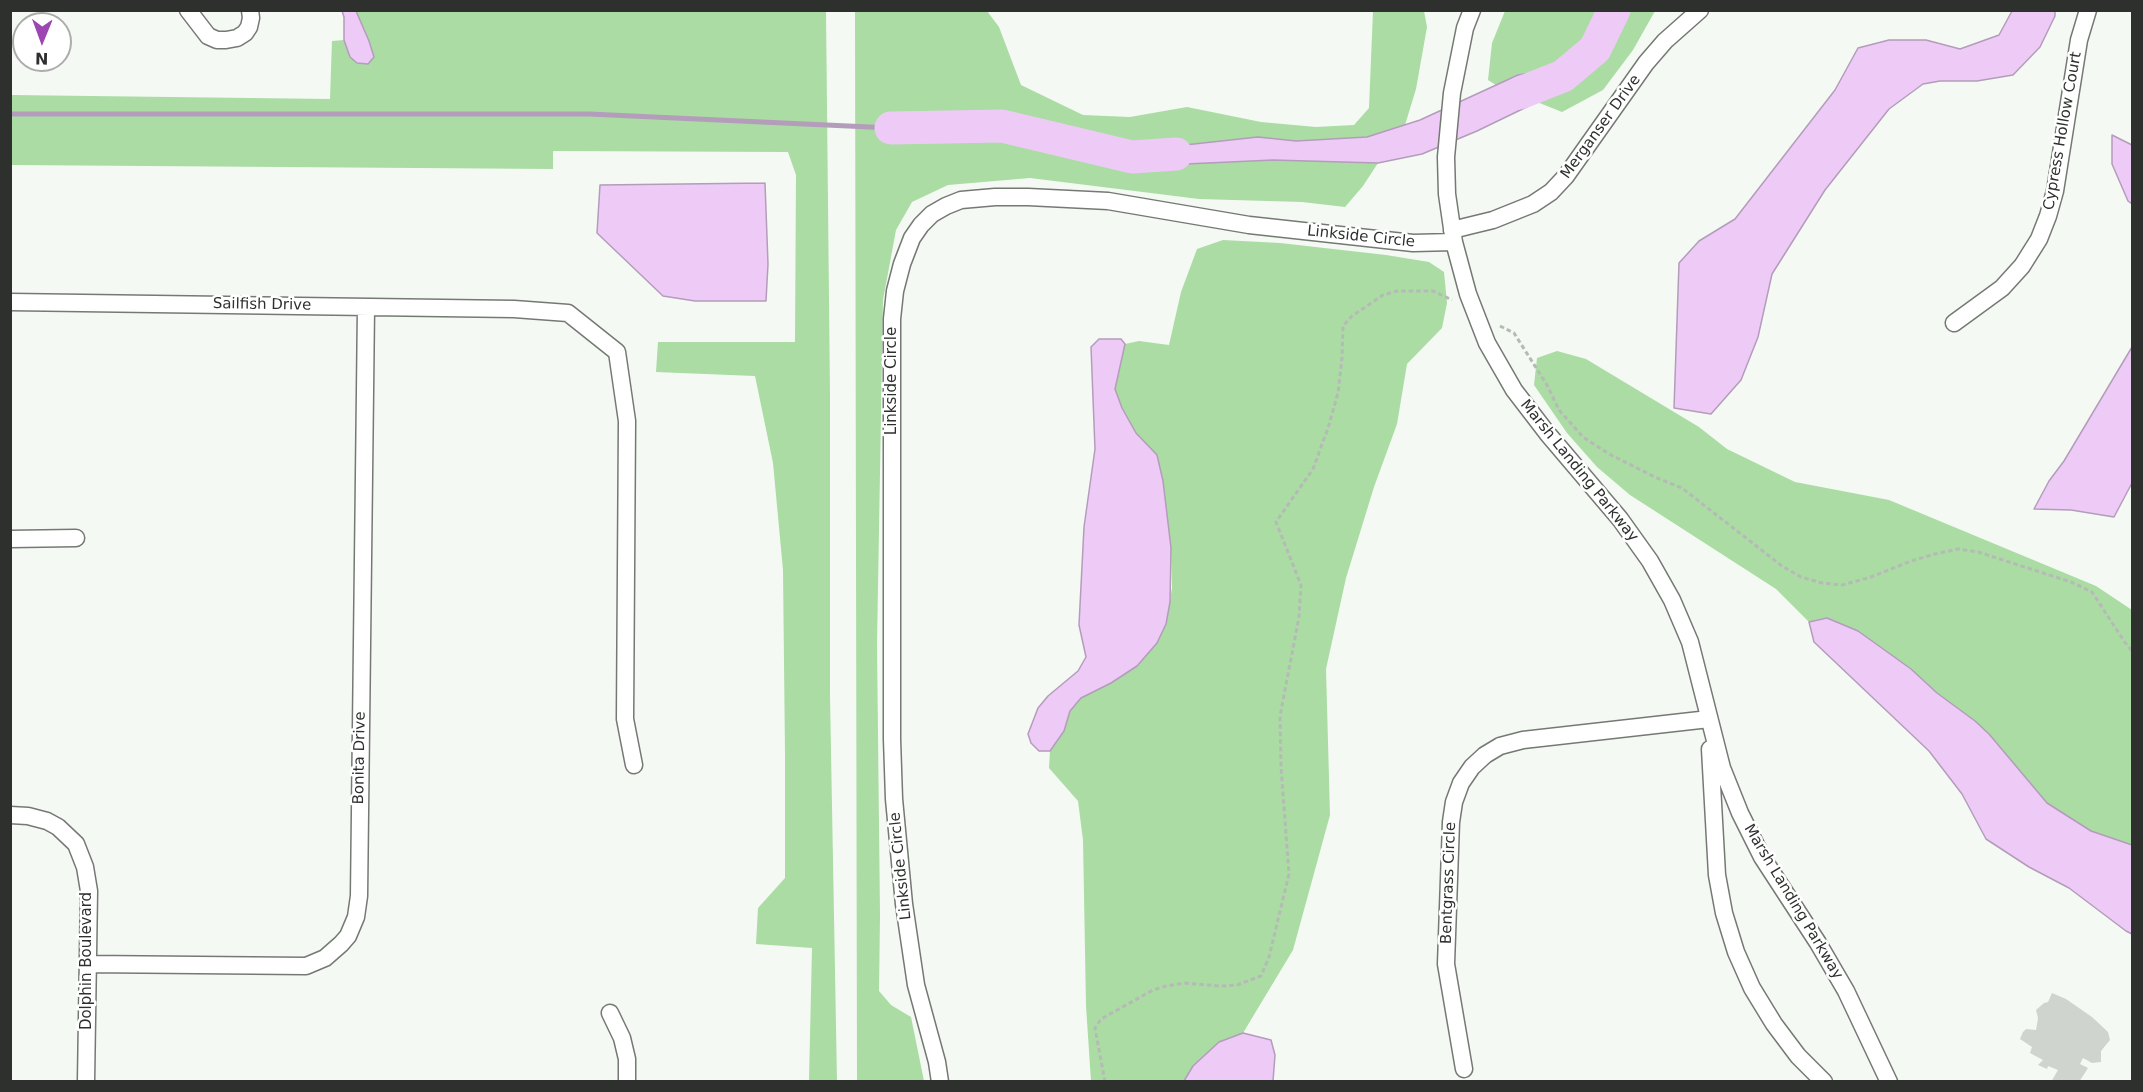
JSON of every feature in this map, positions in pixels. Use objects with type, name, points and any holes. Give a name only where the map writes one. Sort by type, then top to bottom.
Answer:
[{"type":"street","points":[[188,10],[208,36],[217,40],[226,40],[237,38],[245,33],[251,18],[250,10]]},
{"type":"street","name":"Marsh Landing Parkway","points":[[1472,10],[1465,28],[1452,93],[1446,157],[1447,194],[1453,236],[1468,294],[1487,343],[1514,390],[1546,434],[1620,519],[1650,561],[1672,600],[1690,642],[1722,768],[1744,822],[1762,857],[1846,991],[1889,1082]]},
{"type":"street","name":"Merganser Drive","points":[[1453,236],[1533,204],[1551,192],[1566,176],[1646,63],[1665,41],[1700,10]]},
{"type":"street","name":"Cypress Hollow Court","points":[[1954,323],[2002,288],[2022,266],[2039,239],[2055,191],[2079,40],[2088,10]]},
{"type":"street","name":"Linkside Circle","points":[[940,1082],[937,1062],[916,985],[904,904],[894,787],[892,319],[895,291],[912,238],[932,214],[946,206],[961,200],[994,197],[1108,201],[1249,225],[1402,242],[1453,236]]},
{"type":"street","name":"Sailfish Drive","points":[[10,302],[513,309],[568,313],[617,352],[627,421],[626,719],[634,765]]},
{"type":"street","name":"Bonita Drive","points":[[88,964],[306,966],[325,958],[348,936],[356,917],[358,896],[366,307]]},
{"type":"street","points":[[10,539],[76,538]]},
{"type":"street","name":"Marsh Landing Parkway","points":[[1709,719],[1717,875],[1736,952],[1752,988],[1774,1023],[1798,1056],[1824,1082]]},
{"type":"street","name":"Bentgrass Circle","points":[[1464,1069],[1446,964],[1451,822],[1454,802],[1461,783],[1472,767],[1485,755],[1500,746],[1522,740],[1709,719]]},
{"type":"street","name":"Dolphin Boulevard","points":[[10,815],[28,816],[47,821],[58,827],[76,844],[85,867],[89,891],[86,1082]]},
{"type":"street","points":[[610,1013],[622,1038],[627,1059],[627,1082]]},
{"type":"path","points":[[1105,1082],[1095,1028],[1101,1018],[1153,990],[1166,986],[1184,983],[1237,985],[1261,976],[1269,957],[1289,874],[1281,767],[1280,716],[1299,617],[1301,585],[1276,522],[1313,469],[1328,428],[1338,393],[1343,326],[1352,316],[1383,295],[1397,291],[1433,291],[1514,333],[1547,385],[1559,410],[1583,436],[1617,458],[1682,488],[1782,566],[1801,577],[1822,583],[1842,585],[1935,554],[1958,549],[1978,552],[2071,582],[2092,592],[2133,651]]},
{"type":"green space","points":[[356,11],[826,11],[830,696],[837,1081],[809,1081],[812,948],[756,944],[758,908],[785,878],[785,754],[783,570],[773,463],[755,376],[656,372],[658,342],[795,342],[796,175],[788,152],[553,151],[553,169],[11,165],[11,95],[330,99],[332,41],[344,40],[350,57],[369,41]]},
{"type":"green space","points":[[855,11],[987,11],[999,27],[1021,85],[1083,115],[1130,117],[1187,107],[1261,122],[1316,127],[1354,125],[1369,108],[1373,11],[1424,11],[1427,27],[1416,89],[1405,125],[1367,137],[1296,141],[1258,137],[1132,157],[1143,166],[1273,160],[1378,163],[1363,186],[1345,207],[1302,202],[1199,199],[1030,178],[948,185],[912,202],[896,230],[883,300],[877,644],[879,991],[891,1005],[911,1017],[924,1081],[857,1081]]},
{"type":"green space","points":[[1505,11],[1655,11],[1633,50],[1603,90],[1562,112],[1537,102],[1553,90],[1518,75],[1496,85],[1488,80],[1492,43]]},
{"type":"green space","points":[[1223,240],[1280,243],[1429,262],[1444,272],[1447,303],[1442,328],[1407,364],[1397,424],[1374,487],[1346,578],[1326,669],[1330,815],[1293,950],[1243,1033],[1219,1042],[1193,1066],[1184,1081],[1091,1081],[1086,1006],[1083,840],[1078,801],[1049,768],[1050,751],[1064,731],[1070,711],[1081,698],[1111,683],[1137,666],[1166,624],[1172,588],[1171,548],[1163,481],[1157,455],[1136,433],[1122,408],[1115,389],[1117,374],[1125,344],[1139,341],[1169,345],[1181,292],[1197,249]]},
{"type":"green space","points":[[1557,351],[1586,359],[1699,427],[1727,449],[1795,482],[1889,500],[2096,586],[2132,610],[2132,934],[2069,888],[2029,867],[1986,839],[1962,794],[1929,751],[1814,642],[1809,622],[1776,589],[1630,495],[1597,467],[1567,433],[1534,385],[1537,358]]},
{"type":"shaded area","points":[[342,11],[356,11],[374,57],[368,64],[357,63],[350,57],[344,40]]},
{"type":"shaded area","points":[[2012,11],[2055,11],[2055,16],[2040,47],[2013,75],[1977,81],[1940,81],[1923,84],[1889,109],[1825,190],[1772,274],[1758,337],[1741,380],[1711,414],[1674,408],[1679,263],[1699,241],[1735,219],[1835,90],[1858,48],[1889,40],[1926,40],[1960,49],[1999,35]]},
{"type":"shaded area","points":[[1544,71],[1563,76],[1553,90],[1537,102],[1422,154],[1378,163],[1273,160],[1142,166],[1132,157],[1139,150],[1258,137],[1296,141],[1367,137],[1420,120],[1518,75]]},
{"type":"shaded area","points":[[2112,135],[2132,145],[2132,204],[2128,201],[2112,164]]},
{"type":"shaded area","points":[[765,183],[768,264],[766,301],[695,301],[663,296],[597,233],[600,185]]},
{"type":"shaded area","points":[[1099,339],[1121,339],[1125,344],[1115,389],[1122,408],[1136,433],[1157,455],[1163,481],[1171,548],[1170,602],[1166,624],[1157,643],[1137,666],[1111,683],[1081,698],[1070,711],[1064,731],[1050,751],[1039,751],[1031,743],[1028,734],[1038,708],[1048,696],[1078,671],[1086,657],[1079,625],[1084,527],[1095,449],[1091,347]]},
{"type":"shaded area","points":[[2132,347],[2132,483],[2114,517],[2071,510],[2034,509],[2049,481],[2064,461]]},
{"type":"shaded area","points":[[1827,618],[1858,631],[1911,669],[1937,693],[1975,721],[1989,734],[2047,803],[2091,831],[2132,845],[2132,934],[2069,888],[2029,867],[1986,839],[1962,794],[1929,751],[1814,642],[1809,622]]},
{"type":"shaded area","points":[[1243,1033],[1271,1040],[1275,1055],[1273,1081],[1184,1081],[1193,1066],[1219,1042]]},
{"type":"building","points":[[2052,993],[2066,999],[2092,1017],[2108,1032],[2110,1040],[2101,1051],[2101,1062],[2092,1063],[2083,1058],[2080,1064],[2088,1068],[2079,1082],[2051,1082],[2058,1070],[2038,1065],[2043,1060],[2030,1053],[2032,1047],[2020,1039],[2026,1029],[2036,1030],[2038,1018],[2036,1010],[2048,1002]]},
{"type":"waterway","points":[[1520,93],[1563,76],[1595,49],[1614,10]]},
{"type":"waterway","points":[[10,114],[589,114],[891,128]]},
{"type":"waterway","points":[[891,128],[1002,126],[1132,157],[1176,154]]}]
